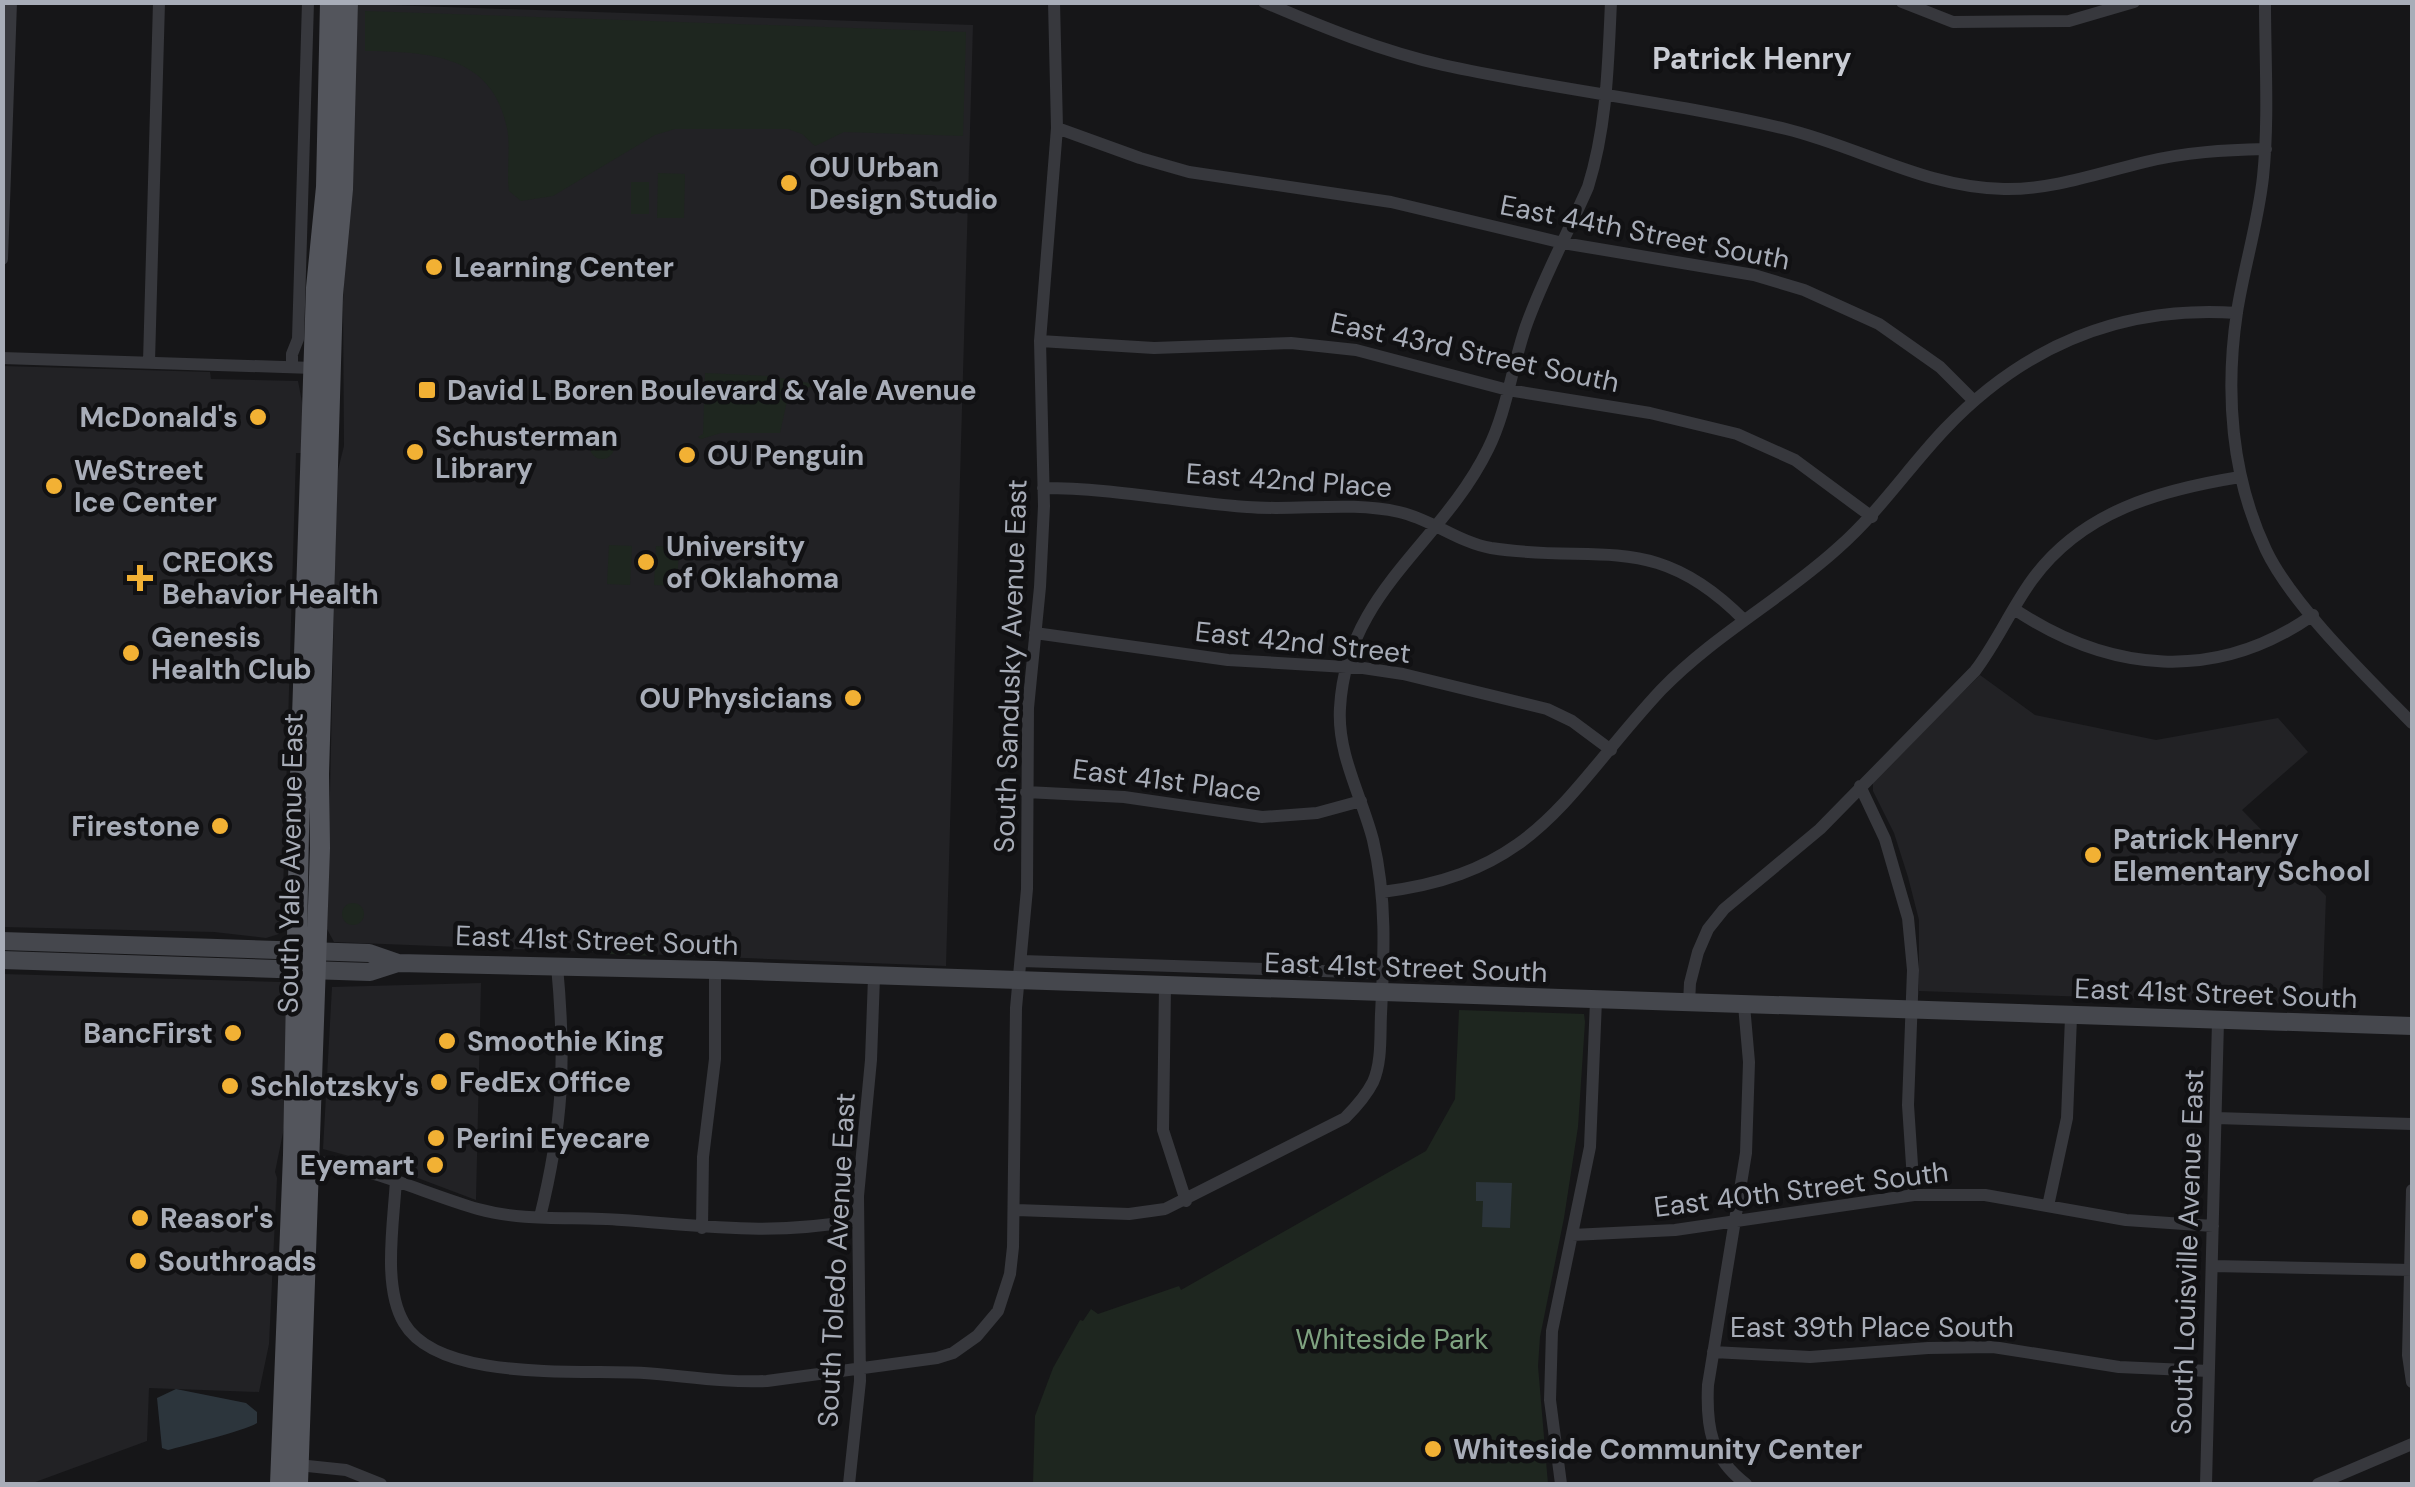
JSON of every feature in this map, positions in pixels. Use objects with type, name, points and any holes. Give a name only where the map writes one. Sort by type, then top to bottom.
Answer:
[{"type":"main road","name":"South Yale Avenue East","points":[[330,2],[338,59]]},
{"type":"main road","name":"South Yale Avenue East","points":[[298,1475],[310,1161],[304,683],[312,368],[338,59],[348,2]]},
{"type":"main road","name":"South Yale Avenue East","points":[[280,1484],[321,709],[312,368]]},
{"type":"main road","points":[[304,683],[321,709]]},
{"type":"main road","name":"East 41st Street South","points":[[4,951],[307,961],[370,972],[398,963],[715,970],[2412,1026]]},
{"type":"street","points":[[2,259],[10,2]]},
{"type":"street","points":[[149,362],[159,2]]},
{"type":"street","name":"South Yale Avenue East","points":[[308,2],[298,339],[292,354],[312,368]]},
{"type":"street","name":"South Sandusky Avenue East","points":[[860,1369],[937,1358],[952,1352],[977,1336],[998,1311],[1010,1274],[1016,1210],[1016,1008],[1028,890],[1028,708],[1043,488],[1040,341],[1058,128],[1054,2]]},
{"type":"street","points":[[1264,2],[1328,29],[1440,64],[1798,132],[1947,184],[2038,187],[2150,160],[2196,153],[2266,150]]},
{"type":"street","points":[[1016,1210],[1129,1214],[1186,1201],[1330,1126],[1356,1108],[1374,1079],[1383,972],[1382,892],[1340,729],[1344,666],[1372,606],[1476,471],[1490,446],[1526,326],[1595,162],[1607,95],[1611,2]]},
{"type":"street","points":[[1902,2],[1954,22],[2069,21],[2134,2]]},
{"type":"street","points":[[2265,2],[2266,150],[2237,313],[2231,382],[2240,477],[2267,553],[2288,586],[2412,720]]},
{"type":"street","name":"East 44th Street South","points":[[1058,128],[1189,172],[1390,202],[1563,243],[1754,275],[1804,290],[1879,324],[1940,367],[1974,401]]},
{"type":"street","points":[[1382,892],[1426,886],[1485,865],[1508,853],[1552,818],[1662,690],[1702,652],[1786,592],[1872,516],[1943,431],[1974,401],[2032,358],[2068,339],[2151,315],[2237,313]]},
{"type":"street","name":"East 43rd Street South","points":[[1040,341],[1154,348],[1326,345],[1508,390],[1667,417],[1737,434],[1795,460],[1872,516]]},
{"type":"street","points":[[2,358],[312,368]]},
{"type":"street","points":[[1689,1004],[1698,952],[1716,919],[1742,892],[1820,829],[1975,671],[2050,558],[2092,523],[2148,496],[2240,477]]},
{"type":"street","name":"East 42nd Place","points":[[1043,488],[1123,491],[1246,507],[1380,509],[1402,513],[1486,547],[1646,558],[1699,581],[1744,620]]},
{"type":"street","points":[[2014,609],[2084,647],[2129,659],[2168,662],[2215,658],[2258,646],[2289,632],[2313,615]]},
{"type":"street","name":"East 42nd Street","points":[[1035,633],[1228,660],[1344,666],[1402,674],[1547,709],[1572,721],[1611,750]]},
{"type":"street","points":[[1860,786],[1886,839],[1908,918],[1912,1010],[1908,1105],[1914,1195]]},
{"type":"street","name":"East 41st Place","points":[[1026,792],[1124,796],[1262,817],[1317,813],[1361,801]]},
{"type":"street","name":"East 41st Street South","points":[[1022,960],[1383,972]]},
{"type":"street","points":[[540,1217],[563,1094],[557,966]]},
{"type":"street","points":[[702,1228],[702,1157],[715,1059],[715,970]]},
{"type":"street","name":"South Toledo Avenue East","points":[[849,1484],[860,1369],[860,1158],[871,1060],[874,977]]},
{"type":"street","points":[[1165,986],[1162,1130],[1186,1201]]},
{"type":"street","points":[[1561,1484],[1550,1369],[1554,1317],[1590,1147],[1596,1000]]},
{"type":"street","points":[[1744,1005],[1749,1113],[1742,1193],[1714,1352],[1706,1423],[1719,1454],[1746,1484]]},
{"type":"street","points":[[2048,1206],[2067,1118],[2071,1016]]},
{"type":"street","name":"South Louisville Avenue East","points":[[2206,1484],[2218,1021]]},
{"type":"street","points":[[2216,1118],[2412,1124]]},
{"type":"street","points":[[310,1161],[364,1168],[479,1209],[540,1217],[760,1230],[858,1220]]},
{"type":"street","points":[[396,1179],[392,1286],[407,1328],[424,1343],[481,1364],[531,1371],[644,1373],[740,1382],[860,1369]]},
{"type":"street","points":[[2412,1190],[2408,1354],[2412,1382]]},
{"type":"street","name":"East 40th Street South","points":[[1572,1236],[1647,1233],[1914,1195],[1985,1194],[2130,1220],[2213,1226]]},
{"type":"street","points":[[2212,1266],[2411,1270]]},
{"type":"street","name":"East 39th Place South","points":[[1714,1352],[1810,1357],[1946,1347],[1993,1348],[2119,1367],[2209,1371]]},
{"type":"street","points":[[2318,1484],[2412,1444]]},
{"type":"street","points":[[298,1475],[346,1470],[380,1484]]},
{"type":"shaded area","name":"University of Oklahoma","points":[[358,4],[973,25],[946,966],[334,942],[327,929],[337,474],[344,446],[343,302]]},
{"type":"shaded area","points":[[3,366],[210,372],[211,379],[298,381],[303,407],[302,453],[296,453],[279,934],[266,938],[214,932],[3,927]]},
{"type":"shaded area","name":"Patrick Henry Elementary School","points":[[1980,675],[2035,715],[2156,740],[2278,718],[2308,752],[2242,810],[2326,896],[2322,1005],[1919,991],[1919,920],[1894,833],[1873,791],[1873,781]]},
{"type":"shaded area","name":"Southroads","points":[[3,974],[281,982],[289,991],[285,1123],[275,1172],[269,1344],[259,1392],[149,1388],[147,1441],[30,1484],[3,1484]]},
{"type":"shaded area","points":[[481,983],[476,1200],[386,1166],[323,1149],[332,987]]},
{"type":"shaded area","points":[[1476,1182],[1512,1183],[1510,1228],[1482,1227],[1483,1201],[1476,1201]]},
{"type":"shaded area","points":[[176,1389],[246,1403],[257,1412],[257,1423],[168,1450],[162,1448],[157,1398]]},
{"type":"green space","points":[[365,11],[966,32],[963,136],[844,132],[815,146],[802,134],[788,129],[675,129],[655,135],[553,196],[521,201],[509,191],[507,128],[499,103],[487,85],[472,71],[434,56],[365,51]]},
{"type":"green space","points":[[658,173],[685,174],[684,218],[657,218]]},
{"type":"green space","points":[[631,182],[649,182],[649,214],[631,214]]},
{"type":"green space","points":[[705,373],[769,376],[811,386],[787,401],[780,433],[721,433],[701,439],[698,437],[703,434]]},
{"type":"green space","points":[[602,435],[614,447],[602,459],[590,447]]},
{"type":"green space","points":[[687,443],[699,455],[687,467],[675,455]]},
{"type":"green space","points":[[609,545],[632,546],[630,585],[607,584]]},
{"type":"green space","points":[[656,546],[679,547],[677,586],[654,585]]},
{"type":"green space","points":[[353,903],[361,906],[361,922],[353,925],[345,922],[342,914],[345,906]]},
{"type":"green space","points":[[630,932],[645,936],[655,956],[608,954],[615,938]]},
{"type":"green space","name":"Whiteside Park","points":[[1459,1010],[1584,1014],[1578,1127],[1540,1337],[1538,1366],[1548,1484],[1033,1484],[1035,1416],[1053,1368],[1080,1320],[1091,1309],[1098,1314],[1179,1286],[1181,1290],[1426,1151],[1455,1099]]},
{"type":"place","name":"OU Urban Design Studio","points":[[789,183]]},
{"type":"place","name":"Learning Center","points":[[434,267]]},
{"type":"place","name":"David L Boren Boulevard & Yale Avenue","points":[[427,390]]},
{"type":"place","name":"McDonald's","points":[[258,417]]},
{"type":"place","name":"Schusterman Library","points":[[415,452]]},
{"type":"place","name":"OU Penguin","points":[[687,455]]},
{"type":"place","name":"WeStreet Ice Center","points":[[54,486]]},
{"type":"place","name":"University of Oklahoma","points":[[646,562]]},
{"type":"place","name":"CREOKS Behavior Health","points":[[140,578]]},
{"type":"place","name":"Genesis Health Club","points":[[131,653]]},
{"type":"place","name":"OU Physicians","points":[[853,698]]},
{"type":"place","name":"Firestone","points":[[220,826]]},
{"type":"place","name":"Patrick Henry Elementary School","points":[[2093,855]]},
{"type":"place","name":"BancFirst","points":[[233,1033]]},
{"type":"place","name":"Smoothie King","points":[[447,1041]]},
{"type":"place","name":"FedEx Office","points":[[439,1082]]},
{"type":"place","name":"Schlotzsky's","points":[[230,1086]]},
{"type":"place","name":"Perini Eyecare","points":[[436,1138]]},
{"type":"place","name":"Eyemart","points":[[435,1165]]},
{"type":"place","name":"Reasor's","points":[[140,1218]]},
{"type":"place","name":"Southroads","points":[[138,1261]]},
{"type":"place","name":"Whiteside Community Center","points":[[1433,1449]]},
{"type":"district","name":"Patrick Henry","points":[[1752,59]]}]
